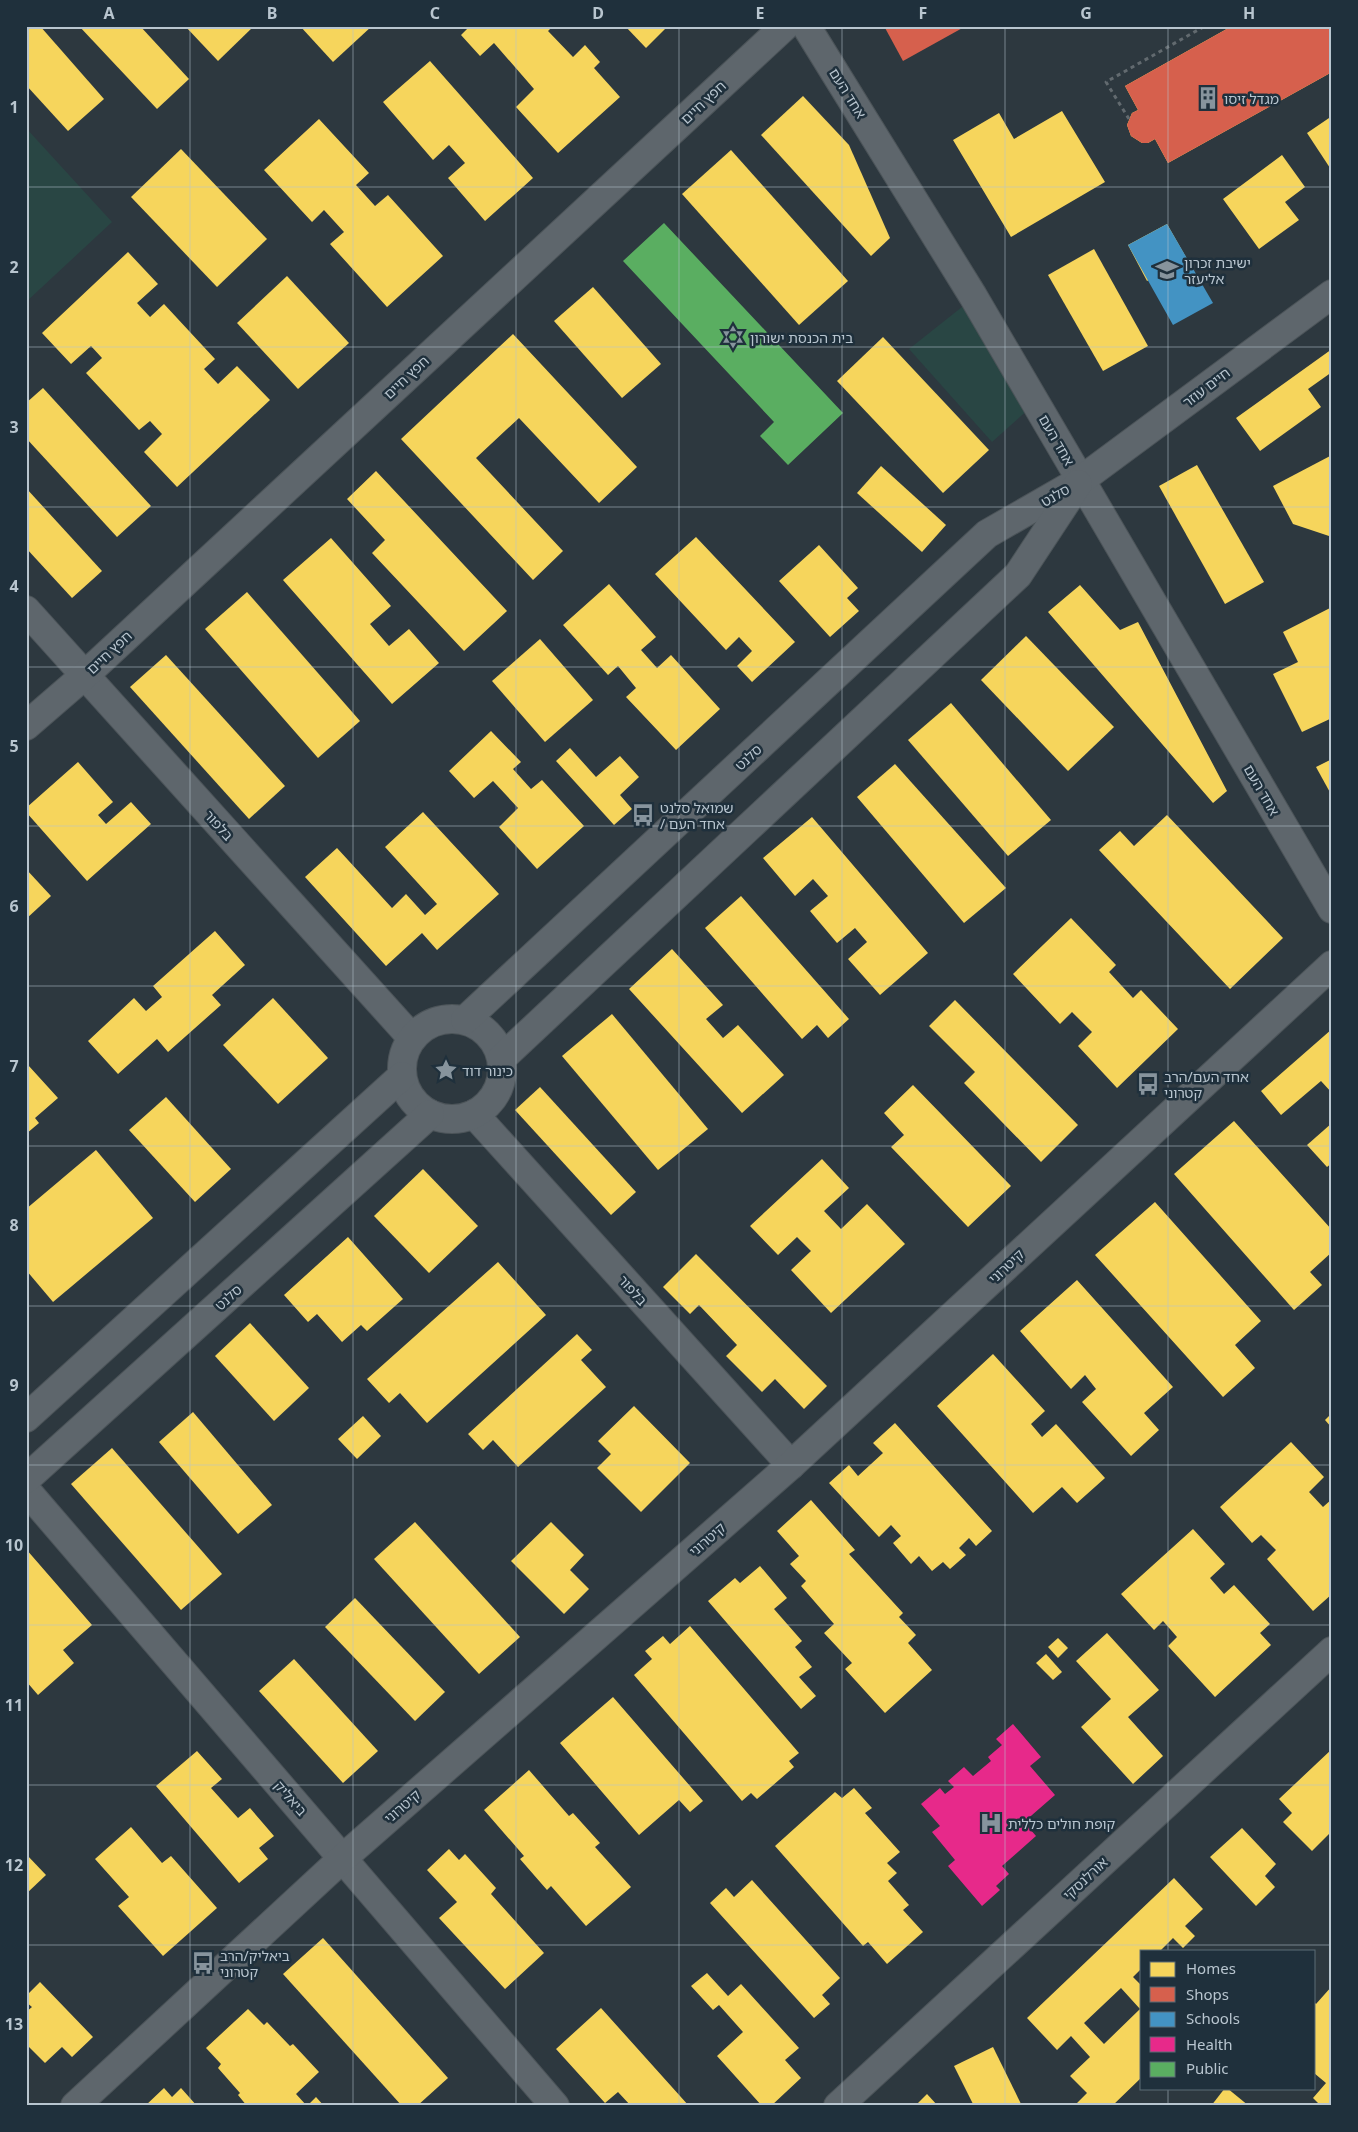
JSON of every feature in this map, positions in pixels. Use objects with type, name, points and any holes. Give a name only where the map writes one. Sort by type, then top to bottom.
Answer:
[{"type":"street","name":"חפץ חיים","points":[[26,726],[85,675],[785,26]]},
{"type":"street","name":"אחד העם","points":[[806,26],[973,296],[1332,910]]},
{"type":"street","name":"חיים עוזר","points":[[1081,480],[1332,294]]},
{"type":"street","name":"סלנט","points":[[465,1020],[987,534],[1081,480]]},
{"type":"street","name":"סלנט","points":[[502,1058],[1018,575],[1081,480]]},
{"type":"street","name":"בלפור","points":[[26,610],[412,1038]]},
{"type":"street","name":"קיטרוני","points":[[75,2106],[343,1858],[791,1465],[1332,964]]},
{"type":"street","points":[[450,1018],[465,1020],[478,1025],[489,1034],[497,1045],[502,1058],[502,1074],[498,1091],[488,1105],[474,1114],[460,1119],[444,1119],[430,1114],[417,1105],[408,1092],[402,1076],[402,1063],[412,1038],[423,1028],[436,1021],[450,1018]]},
{"type":"street","points":[[26,1418],[402,1076]]},
{"type":"street","name":"סלנט","points":[[26,1479],[430,1114]]},
{"type":"street","name":"בלפור","points":[[474,1114],[791,1465]]},
{"type":"street","name":"ביאליק","points":[[26,1490],[555,2106]]},
{"type":"street","name":"אורלנסקי","points":[[838,2106],[1332,1651]]},
{"type":"path","points":[[1129,118],[1106,82],[1205,26]]},
{"type":"green space","points":[[26,128],[112,222],[26,302]]},
{"type":"green space","points":[[967,303],[1031,407],[992,442],[909,349]]},
{"type":"building: Homes","points":[[26,26],[40,26],[104,99],[68,131],[26,85]]},
{"type":"building: Homes","points":[[79,26],[140,26],[189,79],[157,109]]},
{"type":"building: Homes","points":[[185,26],[254,26],[218,61]]},
{"type":"building: Homes","points":[[300,26],[372,26],[333,62]]},
{"type":"building: Homes","points":[[470,26],[553,26],[548,31],[573,57],[585,45],[600,62],[594,68],[620,97],[558,153],[516,107],[534,89],[494,43],[480,56],[461,35]]},
{"type":"building: Homes","points":[[625,26],[668,26],[646,48]]},
{"type":"building: Homes","name":"מגדל זיסו","points":[[1232,26],[1332,26],[1332,72],[1168,163],[1155,139],[1148,143],[1142,143],[1131,136],[1127,125],[1132,113],[1138,110],[1125,86]]},
{"type":"building: Homes","points":[[430,61],[533,178],[485,221],[448,178],[465,163],[449,145],[433,160],[383,102]]},
{"type":"building: Homes","points":[[803,96],[849,145],[890,238],[871,256],[761,135]]},
{"type":"building: Homes","points":[[1062,111],[1105,182],[1011,237],[953,140],[999,113],[1014,139]]},
{"type":"building: Homes","points":[[1332,116],[1332,171],[1307,133]]},
{"type":"building: Homes","points":[[319,119],[369,173],[356,185],[375,206],[388,195],[443,256],[387,307],[330,244],[344,232],[324,210],[312,222],[264,170]]},
{"type":"building: Homes","points":[[181,149],[267,239],[217,287],[131,197]]},
{"type":"building: Homes","points":[[731,150],[848,281],[799,325],[682,194]]},
{"type":"building: Homes","points":[[1282,155],[1305,187],[1285,202],[1299,220],[1259,249],[1223,199]]},
{"type":"building: Homes","points":[[1167,224],[1187,259],[1147,281],[1128,245]]},
{"type":"building: Homes","points":[[1094,249],[1148,346],[1103,371],[1048,275]]},
{"type":"building: Homes","points":[[128,252],[158,284],[137,303],[150,317],[164,304],[215,359],[204,369],[218,384],[237,366],[270,400],[177,487],[144,452],[162,434],[150,421],[139,430],[86,373],[102,358],[91,346],[71,364],[42,333]]},
{"type":"building: Homes","points":[[287,276],[349,343],[298,389],[237,323]]},
{"type":"building: Homes","points":[[593,287],[661,364],[622,398],[554,321]]},
{"type":"building: Homes","points":[[513,334],[637,467],[599,503],[519,418],[476,458],[563,551],[533,580],[401,439]]},
{"type":"building: Homes","points":[[883,337],[989,450],[943,493],[837,381]]},
{"type":"building: Homes","points":[[1332,349],[1332,372],[1308,389],[1321,407],[1260,451],[1236,418]]},
{"type":"building: Homes","points":[[43,388],[151,506],[117,537],[26,438],[26,403]]},
{"type":"building: Homes","points":[[1332,455],[1332,537],[1293,524],[1273,486]]},
{"type":"building: Homes","points":[[1197,465],[1264,582],[1225,604],[1159,486]]},
{"type":"building: Homes","points":[[881,466],[946,525],[922,552],[857,493]]},
{"type":"building: Homes","points":[[376,471],[507,611],[464,651],[372,553],[385,540],[347,499]]},
{"type":"building: Homes","points":[[26,488],[102,571],[72,598],[26,548]]},
{"type":"building: Homes","points":[[696,537],[795,642],[752,682],[737,666],[752,651],[739,637],[726,650],[655,574]]},
{"type":"building: Homes","points":[[331,538],[391,606],[370,624],[389,646],[409,629],[439,663],[392,704],[283,580]]},
{"type":"building: Homes","points":[[819,545],[858,588],[847,598],[859,611],[830,637],[779,581]]},
{"type":"building: Homes","points":[[609,584],[656,637],[641,650],[657,668],[671,655],[720,709],[676,750],[626,697],[636,688],[618,666],[608,675],[563,625]]},
{"type":"building: Homes","points":[[1080,585],[1120,630],[1138,622],[1227,791],[1213,803],[1048,612]]},
{"type":"building: Homes","points":[[247,592],[360,721],[318,758],[205,629]]},
{"type":"building: Homes","points":[[1332,607],[1332,718],[1302,732],[1273,674],[1298,662],[1283,632]]},
{"type":"building: Homes","points":[[1026,636],[1114,727],[1068,771],[981,680]]},
{"type":"building: Homes","points":[[540,639],[593,700],[545,742],[492,681]]},
{"type":"building: Homes","points":[[166,655],[285,786],[249,819],[130,687]]},
{"type":"building: Homes","points":[[951,703],[1051,820],[1008,856],[908,740]]},
{"type":"building: Homes","points":[[491,731],[521,762],[513,769],[531,789],[542,780],[584,826],[537,869],[499,827],[518,808],[493,781],[474,798],[449,771]]},
{"type":"building: Homes","points":[[570,748],[596,777],[620,756],[639,777],[620,795],[632,809],[614,825],[556,761]]},
{"type":"building: Homes","points":[[1332,759],[1332,796],[1316,767]]},
{"type":"building: Homes","points":[[78,762],[113,802],[98,815],[106,824],[131,802],[151,824],[87,881],[26,812],[26,808]]},
{"type":"building: Homes","points":[[895,764],[1006,888],[964,923],[857,797]]},
{"type":"building: Homes","points":[[423,812],[499,894],[437,950],[422,933],[386,966],[305,877],[337,848],[392,908],[406,894],[425,915],[437,904],[385,847]]},
{"type":"building: Homes","points":[[1167,815],[1283,938],[1230,989],[1099,850],[1120,831],[1134,846]]},
{"type":"building: Homes","points":[[812,817],[928,953],[880,995],[848,959],[867,942],[855,928],[837,943],[810,911],[828,896],[813,879],[795,896],[763,858]]},
{"type":"building: Homes","points":[[26,869],[51,896],[26,919]]},
{"type":"building: Homes","points":[[741,896],[849,1019],[828,1038],[817,1025],[802,1039],[705,928]]},
{"type":"building: Homes","points":[[1071,918],[1116,965],[1109,972],[1133,998],[1141,990],[1178,1029],[1117,1088],[1078,1046],[1092,1032],[1072,1012],[1060,1024],[1013,974]]},
{"type":"building: Homes","points":[[215,931],[245,965],[212,995],[221,1005],[168,1052],[157,1039],[118,1074],[88,1041],[134,998],[146,1011],[162,997],[153,986]]},
{"type":"building: Homes","points":[[672,949],[723,1005],[706,1019],[723,1038],[738,1025],[784,1075],[742,1113],[629,989]]},
{"type":"building: Homes","points":[[273,998],[328,1058],[278,1104],[223,1045]]},
{"type":"building: Homes","points":[[955,1000],[1078,1125],[1041,1162],[964,1083],[975,1072],[929,1026]]},
{"type":"building: Homes","points":[[612,1014],[708,1129],[658,1170],[562,1056]]},
{"type":"building: Homes","points":[[1332,1029],[1332,1093],[1321,1081],[1281,1115],[1261,1091]]},
{"type":"building: Homes","points":[[28,1065],[58,1098],[35,1118],[39,1123],[26,1134],[26,1066]]},
{"type":"building: Homes","points":[[913,1085],[1011,1186],[968,1227],[891,1147],[904,1135],[884,1113]]},
{"type":"building: Homes","points":[[540,1087],[636,1192],[611,1215],[515,1110]]},
{"type":"building: Homes","points":[[166,1097],[231,1169],[195,1202],[129,1130]]},
{"type":"building: Homes","points":[[1234,1121],[1332,1230],[1332,1252],[1310,1272],[1322,1285],[1294,1310],[1174,1174]]},
{"type":"building: Homes","points":[[1332,1123],[1332,1163],[1327,1167],[1307,1145]]},
{"type":"building: Homes","points":[[96,1150],[153,1218],[53,1302],[26,1270],[26,1209]]},
{"type":"building: Homes","points":[[822,1159],[849,1188],[824,1211],[841,1229],[867,1204],[905,1244],[831,1313],[791,1270],[811,1251],[797,1237],[778,1255],[750,1226]]},
{"type":"building: Homes","points":[[423,1169],[478,1226],[429,1273],[374,1216]]},
{"type":"building: Homes","points":[[1155,1202],[1261,1321],[1235,1345],[1255,1368],[1223,1397],[1095,1255]]},
{"type":"building: Homes","points":[[348,1237],[403,1299],[367,1331],[361,1325],[342,1342],[317,1314],[308,1322],[284,1295]]},
{"type":"building: Homes","points":[[696,1254],[827,1386],[804,1409],[775,1379],[762,1392],[726,1356],[737,1345],[699,1305],[690,1314],[663,1287]]},
{"type":"building: Homes","points":[[498,1262],[546,1315],[427,1423],[400,1393],[389,1403],[367,1379]]},
{"type":"building: Homes","points":[[1077,1280],[1173,1387],[1144,1413],[1159,1430],[1131,1456],[1082,1402],[1096,1389],[1085,1375],[1071,1389],[1020,1331]]},
{"type":"building: Homes","points":[[250,1323],[309,1388],[274,1421],[215,1356]]},
{"type":"building: Homes","points":[[577,1334],[592,1350],[581,1360],[606,1387],[518,1467],[493,1440],[483,1450],[468,1434]]},
{"type":"building: Homes","points":[[993,1354],[1045,1411],[1031,1424],[1042,1437],[1056,1424],[1105,1478],[1077,1503],[1062,1487],[1033,1513],[937,1406]]},
{"type":"building: Homes","points":[[634,1406],[690,1463],[641,1512],[597,1468],[611,1454],[598,1441]]},
{"type":"building: Homes","points":[[193,1412],[272,1505],[238,1534],[159,1442]]},
{"type":"building: Homes","points":[[1332,1413],[1332,1428],[1325,1420]]},
{"type":"building: Homes","points":[[363,1416],[381,1436],[357,1459],[338,1439]]},
{"type":"building: Homes","points":[[895,1423],[992,1531],[976,1546],[969,1538],[959,1548],[966,1555],[950,1569],[943,1562],[932,1571],[919,1556],[911,1564],[893,1543],[901,1536],[891,1525],[879,1537],[829,1483],[849,1465],[858,1476],[883,1453],[873,1443]]},
{"type":"building: Homes","points":[[1291,1442],[1324,1477],[1309,1492],[1323,1507],[1332,1499],[1332,1594],[1313,1611],[1267,1559],[1276,1550],[1261,1535],[1252,1543],[1220,1507]]},
{"type":"building: Homes","points":[[112,1448],[222,1574],[181,1610],[71,1484]]},
{"type":"building: Homes","points":[[811,1500],[855,1550],[849,1554],[903,1613],[899,1617],[916,1635],[908,1643],[932,1670],[885,1713],[845,1669],[852,1663],[824,1633],[834,1624],[801,1586],[806,1581],[790,1564],[799,1556],[777,1531]]},
{"type":"building: Homes","points":[[415,1522],[520,1637],[479,1674],[374,1559]]},
{"type":"building: Homes","points":[[551,1522],[584,1555],[570,1570],[589,1589],[564,1614],[511,1561]]},
{"type":"building: Homes","points":[[1193,1529],[1225,1564],[1210,1578],[1224,1594],[1234,1585],[1270,1624],[1260,1633],[1271,1645],[1215,1697],[1168,1646],[1177,1637],[1163,1621],[1154,1630],[1121,1594]]},
{"type":"building: Homes","points":[[26,1549],[92,1625],[63,1650],[74,1663],[38,1695],[26,1681]]},
{"type":"building: Homes","points":[[760,1566],[787,1598],[774,1609],[802,1641],[795,1647],[812,1667],[799,1677],[816,1696],[801,1709],[708,1601],[735,1578],[740,1583]]},
{"type":"building: Homes","points":[[355,1598],[445,1692],[415,1721],[325,1627]]},
{"type":"building: Homes","points":[[690,1626],[799,1753],[789,1761],[794,1767],[757,1799],[751,1793],[742,1801],[634,1675],[652,1659],[645,1651],[663,1636],[670,1644]]},
{"type":"building: Homes","points":[[1107,1633],[1159,1690],[1128,1717],[1163,1756],[1133,1784],[1081,1727],[1111,1699],[1076,1661]]},
{"type":"building: Homes","points":[[1058,1638],[1068,1648],[1058,1658],[1048,1647]]},
{"type":"building: Homes","points":[[1046,1654],[1062,1672],[1053,1680],[1036,1663]]},
{"type":"building: Homes","points":[[294,1659],[378,1751],[343,1783],[259,1691]]},
{"type":"building: Homes","points":[[613,1697],[703,1801],[690,1812],[679,1800],[639,1835],[560,1743]]},
{"type":"building: Homes","points":[[1332,1749],[1332,1835],[1330,1833],[1312,1851],[1283,1822],[1292,1813],[1279,1799]]},
{"type":"building: Homes","points":[[197,1751],[222,1779],[211,1788],[238,1818],[250,1808],[274,1836],[259,1848],[268,1859],[239,1883],[156,1786]]},
{"type":"building: Homes","points":[[529,1770],[569,1816],[573,1813],[600,1843],[595,1847],[631,1887],[586,1926],[551,1886],[547,1890],[520,1859],[524,1856],[484,1810]]},
{"type":"building: Homes","points":[[854,1788],[872,1808],[865,1813],[900,1852],[887,1863],[897,1873],[888,1881],[909,1905],[903,1910],[923,1932],[887,1964],[868,1942],[863,1946],[775,1846],[835,1792],[842,1798]]},
{"type":"building: Homes","points":[[131,1827],[162,1863],[171,1856],[217,1908],[163,1956],[118,1906],[129,1897],[95,1859]]},
{"type":"building: Homes","points":[[1242,1828],[1276,1864],[1265,1876],[1275,1887],[1256,1906],[1210,1857]]},
{"type":"building: Homes","points":[[449,1849],[459,1860],[465,1854],[496,1888],[491,1894],[544,1953],[505,1989],[439,1918],[457,1902],[427,1870]]},
{"type":"building: Homes","points":[[26,1854],[46,1875],[26,1894]]},
{"type":"building: Homes","points":[[1174,1878],[1203,1909],[1185,1926],[1195,1936],[1183,1948],[1173,1938],[1161,1950],[1140,1950],[1140,1970],[1133,1977],[1140,1984],[1140,2009],[1140,2079],[1112,2106],[1077,2106],[1076,2104],[1087,2093],[1070,2076],[1090,2057],[1071,2036],[1057,2050],[1027,2018]],"holes":[[[1121,1988],[1140,2009],[1104,2044],[1084,2023]]]},
{"type":"building: Homes","points":[[752,1880],[840,1978],[822,1995],[830,2004],[814,2018],[710,1903],[726,1888],[734,1897]]},
{"type":"building: Homes","points":[[323,1938],[448,2078],[417,2106],[402,2106],[283,1974]]},
{"type":"building: Homes","points":[[707,1973],[728,1996],[741,1984],[799,2048],[785,2060],[801,2078],[771,2106],[762,2106],[717,2056],[743,2032],[719,2005],[713,2010],[691,1986]]},
{"type":"building: Homes","points":[[40,1982],[93,2037],[72,2057],[62,2047],[45,2063],[26,2044],[26,2012],[32,2007],[26,2002],[26,1996]]},
{"type":"building: Homes","points":[[1332,1986],[1332,2106],[1321,2106],[1313,2098],[1326,2083],[1316,2075],[1316,2004]]},
{"type":"building: Homes","points":[[601,2008],[689,2106],[631,2106],[618,2092],[605,2103],[556,2049]]},
{"type":"building: Homes","points":[[248,2009],[264,2025],[267,2022],[290,2046],[293,2044],[319,2072],[296,2094],[307,2106],[247,2106],[238,2095],[240,2093],[218,2068],[221,2064],[206,2048]]},
{"type":"building: Homes","points":[[993,2047],[1022,2106],[974,2106],[954,2066]]},
{"type":"building: Homes","points":[[164,2088],[172,2097],[181,2088],[197,2106],[145,2106]]},
{"type":"building: Homes","points":[[1223,2090],[1229,2090],[1249,2106],[1211,2106]]},
{"type":"building: Homes","points":[[927,2094],[938,2106],[915,2106]]},
{"type":"building: Homes","points":[[316,2097],[324,2106],[307,2106]]},
{"type":"building: Shops","points":[[884,26],[966,26],[903,61]]},
{"type":"building: Shops","name":"מגדל זיסו","points":[[1232,26],[1332,26],[1332,72],[1168,163],[1155,139],[1148,143],[1142,143],[1131,136],[1127,125],[1132,113],[1138,110],[1125,86]]},
{"type":"building: Schools","name":"ישיבת זכרון אליעזר","points":[[1167,224],[1213,303],[1173,325],[1128,245]]},
{"type":"building: Health","points":[[1013,1724],[1041,1757],[1030,1766],[1055,1795],[1024,1822],[1036,1836],[1002,1866],[1009,1874],[996,1886],[1000,1890],[982,1906],[948,1866],[955,1860],[932,1832],[940,1826],[921,1804],[940,1788],[945,1794],[954,1787],[948,1781],[964,1767],[973,1776],[991,1761],[988,1757],[1002,1745],[996,1739]]},
{"type":"building: Public","name":"בית הכנסת ישורון","points":[[664,223],[843,413],[788,465],[760,436],[774,422],[623,261]]},
{"type":"place","name":"מגדל זיסו","points":[[1208,98]]},
{"type":"place","name":"ישיבת זכרון אליעזר","points":[[1167,270]]},
{"type":"place","name":"בית הכנסת ישורון","points":[[733,337]]},
{"type":"place","name":"שמואל סלנט / אחד העם","points":[[643,815]]},
{"type":"place","name":"כינור דוד","points":[[446,1070]]},
{"type":"place","name":"אחד העם/הרב קטרוני","points":[[1148,1084]]},
{"type":"place","name":"קופת חולים כללית","points":[[991,1823]]},
{"type":"place","name":"ביאליק/הרב קטרוני","points":[[203,1963]]}]
